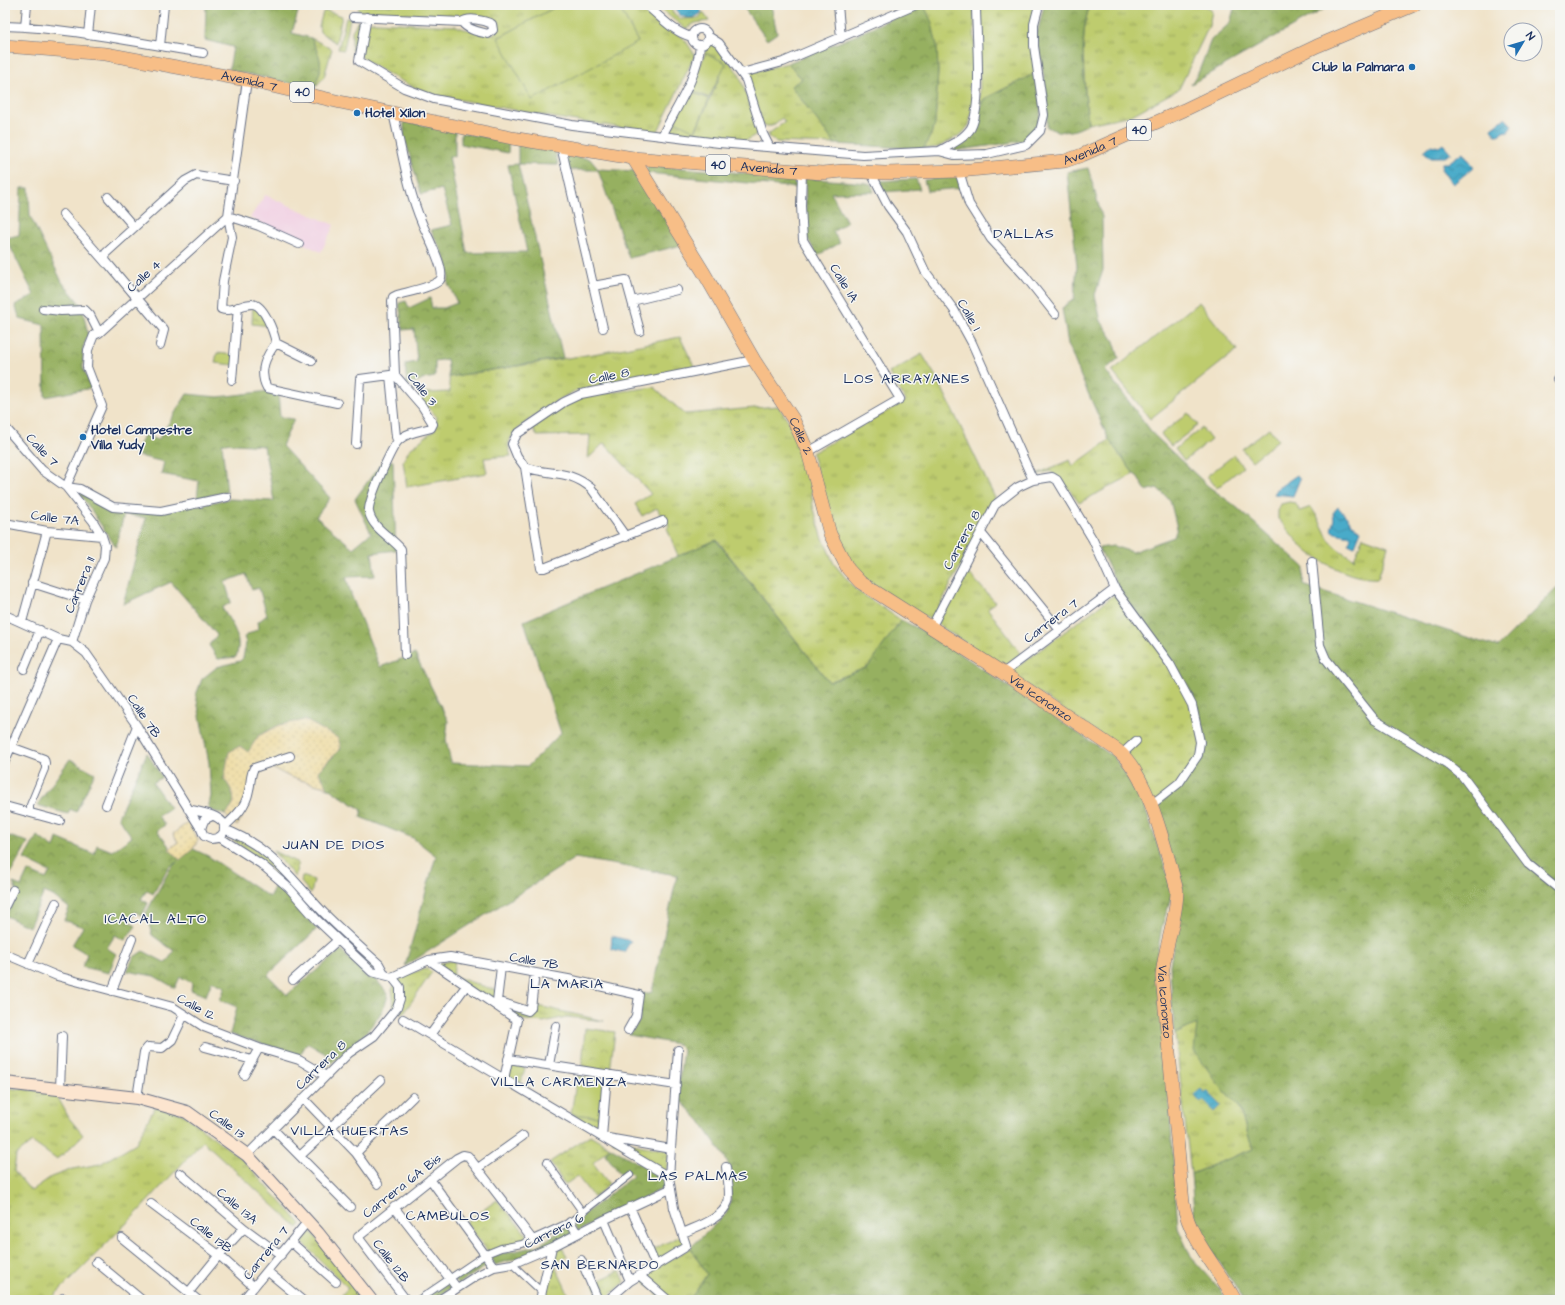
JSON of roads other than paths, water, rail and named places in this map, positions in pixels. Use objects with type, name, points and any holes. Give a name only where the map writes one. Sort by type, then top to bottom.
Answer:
[{"type":"main road","name":"Avenida 7","points":[[5,46],[106,54],[247,80],[393,113],[561,146],[633,158],[822,173],[843,171],[915,173],[959,171],[1065,161],[1184,110],[1317,46],[1414,5]]},
{"type":"main road","name":"Calle 2","points":[[633,158],[704,273],[754,360],[793,419],[808,452],[830,534],[848,569],[860,582],[1001,672]]},
{"type":"main road","name":"Vía Icononzo","points":[[1001,672],[1122,754],[1143,786],[1177,890],[1177,907],[1163,966],[1162,977],[1184,1203],[1190,1227],[1200,1247],[1221,1276],[1235,1300]]},
{"type":"main road","name":"Calle 13","points":[[5,1083],[137,1098],[187,1112],[247,1155],[308,1221],[371,1300]]},
{"type":"street","points":[[25,27],[27,5]]},
{"type":"street","points":[[88,35],[91,5]]},
{"type":"street","points":[[160,46],[164,5]]},
{"type":"street","points":[[646,5],[684,36],[692,37]]},
{"type":"street","points":[[838,5],[841,38]]},
{"type":"street","points":[[742,73],[783,62],[916,5]]},
{"type":"street","points":[[939,151],[966,135],[976,115],[976,5]]},
{"type":"street","points":[[367,17],[359,61],[404,88],[434,100],[572,125],[719,143],[863,155],[939,151],[954,155],[987,154],[1026,146],[1040,131],[1044,115],[1034,46],[1034,24],[1039,5]]},
{"type":"street","points":[[353,16],[462,22]]},
{"type":"street","points":[[5,26],[88,35],[203,53]]},
{"type":"street","points":[[692,37],[695,31],[699,29],[704,30],[708,36],[719,43],[742,73],[746,80],[763,134],[769,146]]},
{"type":"street","points":[[662,136],[693,74],[699,55],[700,45],[704,43],[708,36]]},
{"type":"street","points":[[692,37],[694,42],[700,45]]},
{"type":"street","points":[[247,80],[228,216],[232,237],[222,281],[221,309],[227,311],[253,304],[261,308],[275,335],[276,343],[264,361],[264,384],[267,388],[337,404]]},
{"type":"street","name":"Calle 3","points":[[393,113],[410,190],[417,213],[438,260],[442,275],[440,280],[434,284],[393,297],[393,375],[422,406],[433,424],[431,428],[407,435],[394,445],[370,500],[369,512],[375,525],[401,548],[405,655]]},
{"type":"street","points":[[561,146],[603,328]]},
{"type":"street","name":"Calle 1A","points":[[802,171],[800,206],[803,240],[900,399],[808,452]]},
{"type":"street","points":[[959,171],[969,204],[991,239],[1025,276],[1055,314]]},
{"type":"street","name":"Calle 1","points":[[870,172],[888,206],[907,232],[925,271],[954,310],[972,343],[1033,480]]},
{"type":"street","points":[[160,345],[164,330],[105,260],[106,253],[185,181],[196,175],[234,181]]},
{"type":"street","points":[[108,197],[134,227]]},
{"type":"street","points":[[63,214],[137,298]]},
{"type":"street","points":[[228,216],[259,226],[299,244]]},
{"type":"street","name":"Calle 4","points":[[66,487],[102,406],[88,367],[88,350],[94,335],[228,216]]},
{"type":"street","points":[[593,286],[626,280],[640,330]]},
{"type":"street","points":[[632,301],[676,290]]},
{"type":"street","points":[[232,380],[238,307]]},
{"type":"street","points":[[42,309],[61,311],[85,310],[90,315],[99,332]]},
{"type":"street","points":[[276,343],[312,361]]},
{"type":"street","name":"Calle 8","points":[[525,467],[517,456],[512,444],[517,434],[564,402],[581,394],[754,360]]},
{"type":"street","points":[[356,444],[360,379],[393,375],[396,437]]},
{"type":"street","name":"Calle 7","points":[[5,427],[42,470],[66,487]]},
{"type":"street","points":[[626,537],[591,488],[584,482],[570,475],[541,472],[525,467],[541,568],[626,537],[663,521]]},
{"type":"street","name":"Carrera 8","points":[[932,628],[995,505],[1018,487],[1033,480],[1052,477],[1057,480],[1093,540],[1115,589]]},
{"type":"street","points":[[66,487],[80,489],[113,507],[161,511],[227,497]]},
{"type":"street","points":[[66,487],[102,536]]},
{"type":"street","name":"Calle 7A","points":[[5,524],[47,531],[102,536]]},
{"type":"street","points":[[22,622],[47,531]]},
{"type":"street","points":[[980,533],[1059,629]]},
{"type":"street","name":"Carrera 11","points":[[72,642],[85,600],[104,558],[105,545],[102,536]]},
{"type":"street","points":[[1312,561],[1320,645],[1326,659],[1375,720],[1446,763],[1463,777],[1528,864],[1560,890]]},
{"type":"street","points":[[32,583],[85,600]]},
{"type":"street","points":[[1115,589],[1170,664],[1192,705],[1200,742],[1198,755],[1179,783],[1150,805]]},
{"type":"street","name":"Carrera 7","points":[[1001,672],[1115,589]]},
{"type":"street","points":[[5,615],[58,639],[72,642]]},
{"type":"street","points":[[24,669],[40,630]]},
{"type":"street","points":[[5,761],[58,639]]},
{"type":"street","name":"Calle 7B","points":[[72,642],[86,653],[137,726],[201,829]]},
{"type":"street","points":[[106,805],[137,726]]},
{"type":"street","points":[[1122,754],[1136,741]]},
{"type":"street","points":[[10,747],[44,759],[46,763],[45,769],[30,804],[30,812]]},
{"type":"street","points":[[219,838],[224,828],[242,810],[249,791],[251,773],[254,768],[290,756]]},
{"type":"street","points":[[5,806],[60,821]]},
{"type":"street","points":[[188,809],[220,819],[224,828],[239,835],[268,853],[283,867],[324,913],[379,964],[388,976]]},
{"type":"street","points":[[212,816],[204,820],[201,829],[202,833],[208,838],[219,838],[261,864],[289,888],[317,920],[372,972],[388,976]]},
{"type":"street","points":[[5,906],[13,890]]},
{"type":"street","points":[[28,964],[56,903]]},
{"type":"street","points":[[112,991],[132,939]]},
{"type":"street","points":[[292,980],[338,940]]},
{"type":"street","name":"Calle 12","points":[[5,954],[57,976],[173,1007],[204,1027],[259,1048],[299,1060],[326,1076]]},
{"type":"street","name":"Calle 7B","points":[[388,976],[429,960],[450,957],[639,995],[636,1016],[628,1030]]},
{"type":"street","points":[[429,960],[517,1020],[504,1079]]},
{"type":"street","points":[[501,967],[497,1001],[528,1011],[530,1008],[535,973]]},
{"type":"street","name":"Carrera 8","points":[[247,1155],[349,1053],[374,1036],[392,1015],[400,999],[400,987],[388,976]]},
{"type":"street","points":[[430,1035],[466,986]]},
{"type":"street","points":[[137,1098],[144,1052],[148,1047],[162,1048],[168,1044],[184,1015]]},
{"type":"street","points":[[403,1019],[669,1177]]},
{"type":"street","points":[[549,1065],[556,1026]]},
{"type":"street","points":[[60,1089],[62,1036]]},
{"type":"street","points":[[205,1047],[252,1060]]},
{"type":"street","points":[[244,1075],[259,1048]]},
{"type":"street","points":[[608,1300],[630,1281],[656,1266],[686,1245],[674,1208],[669,1177],[678,1050]]},
{"type":"street","points":[[508,1059],[676,1085]]},
{"type":"street","points":[[602,1137],[607,1074]]},
{"type":"street","points":[[300,1156],[381,1080]]},
{"type":"street","points":[[356,1153],[413,1097]]},
{"type":"street","points":[[304,1099],[356,1153],[378,1184]]},
{"type":"street","points":[[274,1129],[350,1207]]},
{"type":"street","points":[[523,1136],[478,1168],[532,1239]]},
{"type":"street","points":[[602,1137],[671,1149]]},
{"type":"street","name":"Carrera 6A Bis","points":[[358,1237],[457,1158],[463,1155],[468,1156],[478,1168]]},
{"type":"street","points":[[547,1162],[583,1213]]},
{"type":"street","points":[[683,1233],[707,1222],[723,1212],[728,1201],[726,1167]]},
{"type":"street","name":"Calle 13A","points":[[180,1173],[244,1228],[281,1255]]},
{"type":"street","name":"Carrera 6","points":[[418,1300],[486,1254],[502,1248],[522,1244],[570,1222],[630,1175]]},
{"type":"street","points":[[430,1179],[494,1267]]},
{"type":"street","name":"Carrera 6","points":[[439,1300],[494,1267],[512,1264],[552,1248],[577,1233],[670,1189]]},
{"type":"street","name":"Calle 13B","points":[[151,1204],[218,1255],[254,1286]]},
{"type":"street","points":[[394,1207],[457,1288]]},
{"type":"street","points":[[630,1208],[656,1266]]},
{"type":"street","points":[[604,1220],[630,1281]]},
{"type":"street","name":"Carrera 7","points":[[243,1300],[308,1221]]},
{"type":"street","points":[[570,1222],[577,1233]]},
{"type":"street","points":[[189,1292],[218,1255],[244,1228]]},
{"type":"street","name":"Calle 12B","points":[[358,1237],[406,1300]]},
{"type":"street","points":[[122,1238],[198,1300]]},
{"type":"street","points":[[291,1242],[336,1282]]},
{"type":"street","points":[[541,1296],[552,1248]]},
{"type":"street","points":[[581,1260],[598,1300]]},
{"type":"street","points":[[96,1262],[142,1300]]},
{"type":"street","points":[[512,1264],[541,1296]]},
{"type":"street","points":[[267,1271],[302,1300]]},
{"type":"street","points":[[639,1275],[668,1300]]},
{"type":"water","points":[[676,5],[701,5],[701,13],[698,16],[686,18],[679,14],[675,7]]},
{"type":"water","points":[[1505,118],[1512,125],[1508,133],[1505,131],[1495,135],[1492,128]]},
{"type":"water","points":[[1443,144],[1451,153],[1445,157],[1429,157],[1424,151],[1431,145],[1439,147]]},
{"type":"water","points":[[1463,152],[1474,167],[1453,184],[1441,169],[1442,163],[1448,163]]},
{"type":"water","points":[[1297,475],[1300,479],[1293,496],[1274,494],[1278,488]]},
{"type":"water","points":[[1338,507],[1357,529],[1361,531],[1355,546],[1348,544],[1351,538],[1350,536],[1335,533],[1331,530],[1334,519],[1333,513]]},
{"type":"water","points":[[612,936],[631,941],[624,952],[611,949]]},
{"type":"water","points":[[1201,1089],[1205,1093],[1207,1091],[1221,1105],[1214,1112],[1204,1100],[1201,1103],[1194,1095]]},
{"type":"place","name":"Club la Palmara","points":[[1412,67]]},
{"type":"place","name":"Hotel Xilon","points":[[357,113]]},
{"type":"place","name":"Hotel Campestre Villa Yudy","points":[[83,437]]},
{"type":"district","name":"DALLAS","points":[[1024,234]]},
{"type":"district","name":"LOS ARRAYANES","points":[[907,379]]},
{"type":"district","name":"JUAN DE DIOS","points":[[334,845]]},
{"type":"district","name":"ICACAL ALTO","points":[[156,919]]},
{"type":"district","name":"LA MARIA","points":[[567,984]]},
{"type":"district","name":"VILLA CARMENZA","points":[[559,1082]]},
{"type":"district","name":"VILLA HUERTAS","points":[[350,1131]]},
{"type":"district","name":"LAS PALMAS","points":[[698,1176]]},
{"type":"district","name":"CAMBULOS","points":[[448,1216]]},
{"type":"district","name":"SAN BERNARDO","points":[[600,1265]]}]
